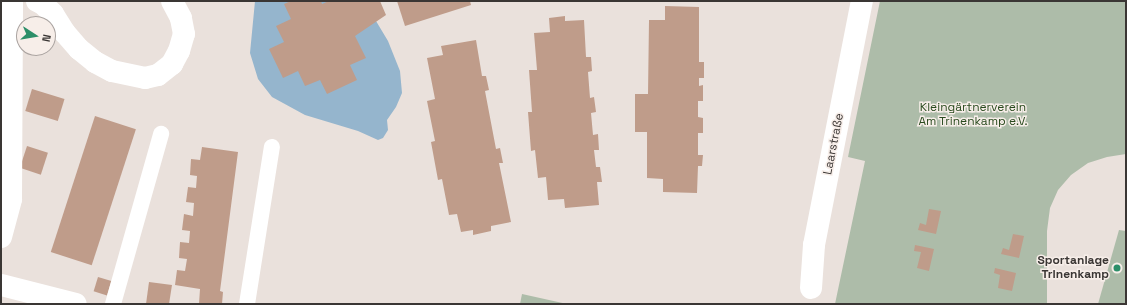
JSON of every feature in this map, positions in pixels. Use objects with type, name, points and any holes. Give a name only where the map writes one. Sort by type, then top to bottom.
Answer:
[{"type":"street","points":[[1,237],[11,199],[12,1]]},
{"type":"street","points":[[37,1],[43,4],[53,14],[64,33],[79,49],[95,62],[112,72],[145,78],[158,75],[168,68],[179,51],[184,34],[181,18],[172,1]]},
{"type":"street","name":"Laarstraße","points":[[811,288],[814,245],[862,1]]},
{"type":"street","points":[[1,285],[76,304]]},
{"type":"lane","points":[[113,304],[161,134]]},
{"type":"lane","points":[[247,304],[272,147]]},
{"type":"green space","name":"Kleingärtnerverein Am Trinenkamp e.V.","points":[[880,1],[1126,1],[1126,154],[1107,157],[1088,163],[1071,175],[1058,190],[1050,208],[1047,231],[1047,304],[835,304],[865,161],[848,157]]},
{"type":"green space","name":"Sportanlage Trinenkamp","points":[[1119,230],[1126,231],[1126,304],[1098,304]]},
{"type":"green space","points":[[522,294],[567,304],[520,304]]},
{"type":"water","points":[[255,1],[364,1],[388,41],[400,71],[402,93],[396,107],[387,120],[388,130],[383,138],[378,140],[358,131],[305,115],[272,97],[258,79],[250,53]]},
{"type":"building","points":[[291,1],[321,1],[322,4],[329,1],[380,1],[386,15],[355,36],[366,58],[350,65],[357,80],[327,94],[320,80],[305,86],[298,71],[283,78],[269,49],[284,42],[276,26],[291,19],[284,4]]},
{"type":"building","points":[[397,1],[470,1],[471,5],[405,26]]},
{"type":"building","points":[[665,6],[699,7],[699,62],[704,62],[704,78],[699,78],[699,86],[703,85],[703,101],[698,101],[698,117],[703,118],[703,133],[698,133],[698,155],[703,155],[702,166],[698,166],[697,193],[663,192],[663,179],[647,178],[647,132],[635,132],[635,94],[648,94],[649,20],[665,20]]},
{"type":"building","points":[[565,16],[565,21],[584,20],[586,57],[591,57],[592,71],[588,72],[590,98],[594,97],[596,112],[591,113],[593,135],[598,134],[599,150],[594,150],[596,167],[600,167],[602,182],[597,182],[599,205],[565,208],[564,199],[548,200],[546,177],[538,178],[535,150],[531,151],[528,112],[532,112],[529,70],[537,70],[534,33],[550,32],[549,18]]},
{"type":"building","points":[[476,40],[482,76],[486,76],[489,90],[485,91],[496,149],[500,148],[503,163],[499,163],[511,222],[491,226],[491,231],[473,235],[473,230],[461,232],[457,214],[449,215],[442,179],[438,180],[431,142],[435,141],[427,101],[435,99],[427,58],[443,55],[441,46]]},
{"type":"building","points":[[32,89],[65,99],[58,121],[25,111]]},
{"type":"building","points":[[95,116],[136,129],[92,265],[51,252]]},
{"type":"building","points":[[27,146],[48,153],[41,175],[20,168]]},
{"type":"building","points":[[202,147],[238,152],[220,291],[223,292],[222,304],[199,304],[200,289],[175,285],[177,270],[185,271],[187,259],[179,258],[180,242],[189,243],[190,231],[182,230],[184,214],[193,216],[194,203],[186,202],[188,187],[196,188],[197,176],[190,175],[191,159],[200,160]]},
{"type":"building","points":[[929,209],[941,211],[936,234],[918,230],[920,223],[926,225]]},
{"type":"building","points":[[1013,234],[1024,236],[1019,258],[1001,254],[1003,248],[1009,250]]},
{"type":"building","points":[[915,245],[934,249],[929,271],[917,268],[921,252],[914,251]]},
{"type":"building","points":[[995,268],[1016,273],[1012,291],[998,288],[1000,275],[994,273]]},
{"type":"building","points":[[98,277],[111,281],[107,295],[94,291]]},
{"type":"building","points":[[149,282],[172,285],[169,304],[146,304]]},
{"type":"place","name":"Sportanlage Trinenkamp","points":[[1117,268]]}]
